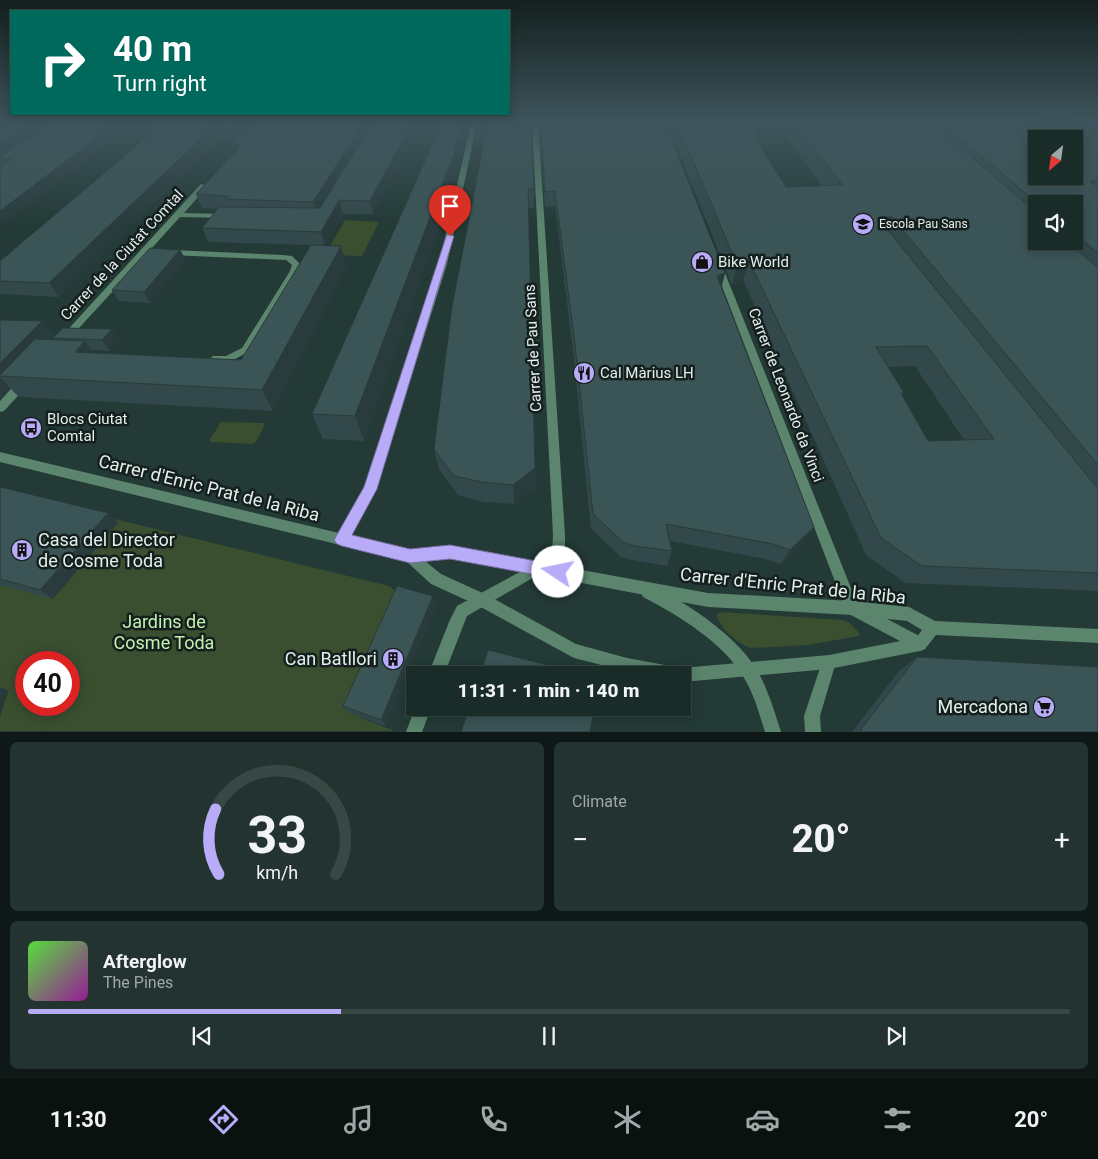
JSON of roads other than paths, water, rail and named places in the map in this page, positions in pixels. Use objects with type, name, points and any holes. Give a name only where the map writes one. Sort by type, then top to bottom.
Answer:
[{"type":"street","points":[[342,540],[370,489],[443,264],[467,157]]},
{"type":"street","name":"Carrer de Pau Sans","points":[[537,157],[558,525],[558,572]]},
{"type":"street","name":"Carrer de la Ciutat Comtal","points":[[56,347],[209,180]]},
{"type":"street","points":[[178,214],[230,216]]},
{"type":"street","points":[[144,251],[283,257],[289,258],[296,264],[294,271],[246,350],[228,359],[198,360]]},
{"type":"street","name":"Carrer de Leonardo da Vinci","points":[[716,261],[852,608]]},
{"type":"street","points":[[0,408],[32,373]]},
{"type":"street","name":"Carrer d'Enric Prat de la Riba","points":[[0,457],[410,556],[450,552],[708,600],[852,608],[909,614],[933,628],[1098,636]]},
{"type":"street","name":"Carrer d'Enric Prat de la Riba","points":[[410,556],[436,579],[482,600],[574,650],[632,666]]},
{"type":"street","points":[[439,666],[454,626],[462,611],[538,568]]},
{"type":"street","points":[[634,586],[677,606],[704,626],[747,668],[773,732]]},
{"type":"street","points":[[852,608],[920,644],[933,628]]},
{"type":"street","name":"Carrer d'Enric Prat de la Riba","points":[[691,674],[829,662],[920,644]]},
{"type":"street","points":[[813,732],[812,716],[829,662]]},
{"type":"street","points":[[414,732],[420,716]]},
{"type":"place","name":"Escola Pau Sans","points":[[863,224]]},
{"type":"place","name":"Bike World","points":[[702,262]]},
{"type":"place","name":"Cal Màrius LH","points":[[584,373]]},
{"type":"place","name":"Blocs Ciutat Comtal","points":[[31,428]]},
{"type":"place","name":"Casa del Director de Cosme Toda","points":[[22,550]]},
{"type":"place","name":"Can Batllori","points":[[393,659]]},
{"type":"place","name":"Mercadona","points":[[1044,707]]},
{"type":"park label","name":"Jardins de Cosme Toda","points":[[164,632]]}]
